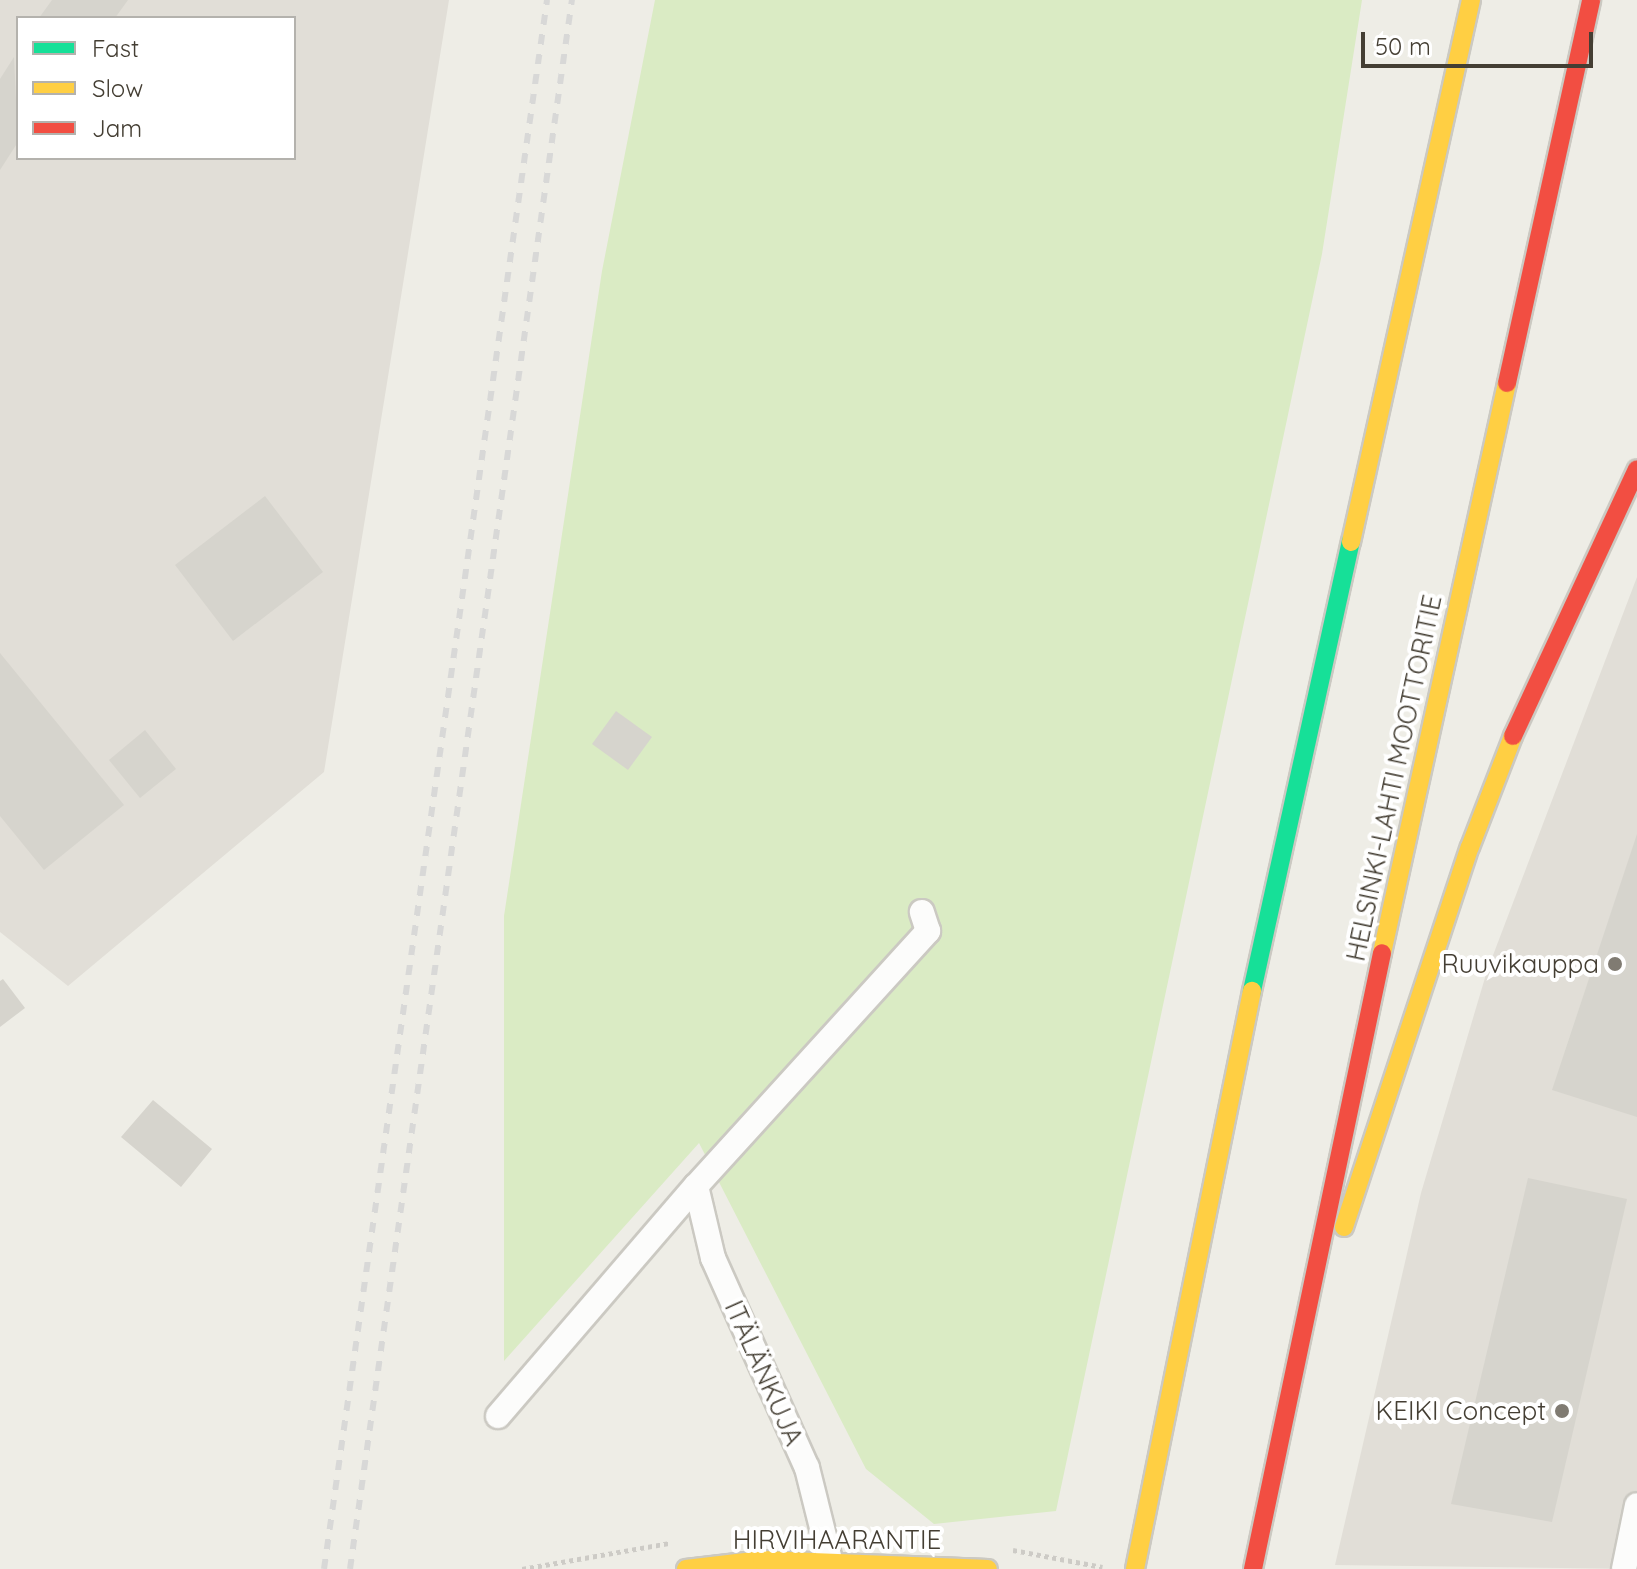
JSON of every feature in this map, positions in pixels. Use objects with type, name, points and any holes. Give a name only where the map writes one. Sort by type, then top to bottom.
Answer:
[{"type":"main road","points":[[1135,1569],[1224,1116],[1471,0]]},
{"type":"main road","name":"HELSINKI-LAHTI MOOTTORITIE","points":[[1253,1569],[1295,1352],[1591,0]]},
{"type":"main road","points":[[1295,1352],[1374,1149],[1470,847],[1524,706],[1637,469]]},
{"type":"main road","name":"HIRVIHAARANTIE","points":[[686,1569],[762,1560],[830,1560],[988,1569]]},
{"type":"street","points":[[498,1416],[696,1186],[928,931],[922,912]]},
{"type":"street","name":"ITÄLÄNKUJA","points":[[696,1186],[713,1258],[807,1468],[830,1560]]},
{"type":"street","points":[[1624,1569],[1637,1505]]},
{"type":"shaded area","points":[[0,0],[449,0],[324,772],[68,986],[0,932]]},
{"type":"shaded area","points":[[1637,577],[1637,1569],[1335,1565],[1421,1193],[1487,971]]},
{"type":"green space","points":[[655,0],[1362,0],[1322,254],[1056,1511],[934,1524],[866,1469],[699,1143],[504,1361],[504,916],[602,271]]},
{"type":"building","points":[[52,0],[128,0],[116,16],[40,16]]},
{"type":"building","points":[[14,57],[16,145],[0,170],[0,79]]},
{"type":"building","points":[[265,496],[323,572],[233,641],[175,565]]},
{"type":"building","points":[[0,653],[124,805],[44,870],[0,816]]},
{"type":"building","points":[[616,711],[652,737],[628,770],[592,744]]},
{"type":"building","points":[[145,730],[176,769],[140,798],[109,760]]},
{"type":"building","name":"Ruuvikauppa","points":[[1637,834],[1637,1117],[1552,1090]]},
{"type":"building","points":[[3,979],[25,1008],[0,1027],[0,981]]},
{"type":"building","points":[[153,1100],[212,1149],[181,1187],[121,1137]]},
{"type":"building","points":[[1528,1178],[1627,1199],[1552,1522],[1451,1504]]},
{"type":"railway","points":[[324,1569],[547,0]]},
{"type":"railway","points":[[350,1569],[572,0]]},
{"type":"traffic: fast","points":[[1252,991],[1351,542]]},
{"type":"traffic: slow","points":[[1351,542],[1471,0]]},
{"type":"traffic: slow","points":[[1382,953],[1507,383]]},
{"type":"traffic: slow","points":[[1344,1227],[1470,847],[1513,736]]},
{"type":"traffic: slow","points":[[1135,1569],[1252,991]]},
{"type":"traffic: slow","points":[[686,1569],[762,1560],[988,1569]]},
{"type":"traffic: jam","points":[[1507,383],[1591,0]]},
{"type":"traffic: jam","points":[[1513,736],[1637,469]]},
{"type":"traffic: jam","points":[[1253,1569],[1382,953]]},
{"type":"place","name":"Ruuvikauppa","points":[[1615,964]]},
{"type":"place","name":"KEIKI Concept","points":[[1562,1411]]}]
